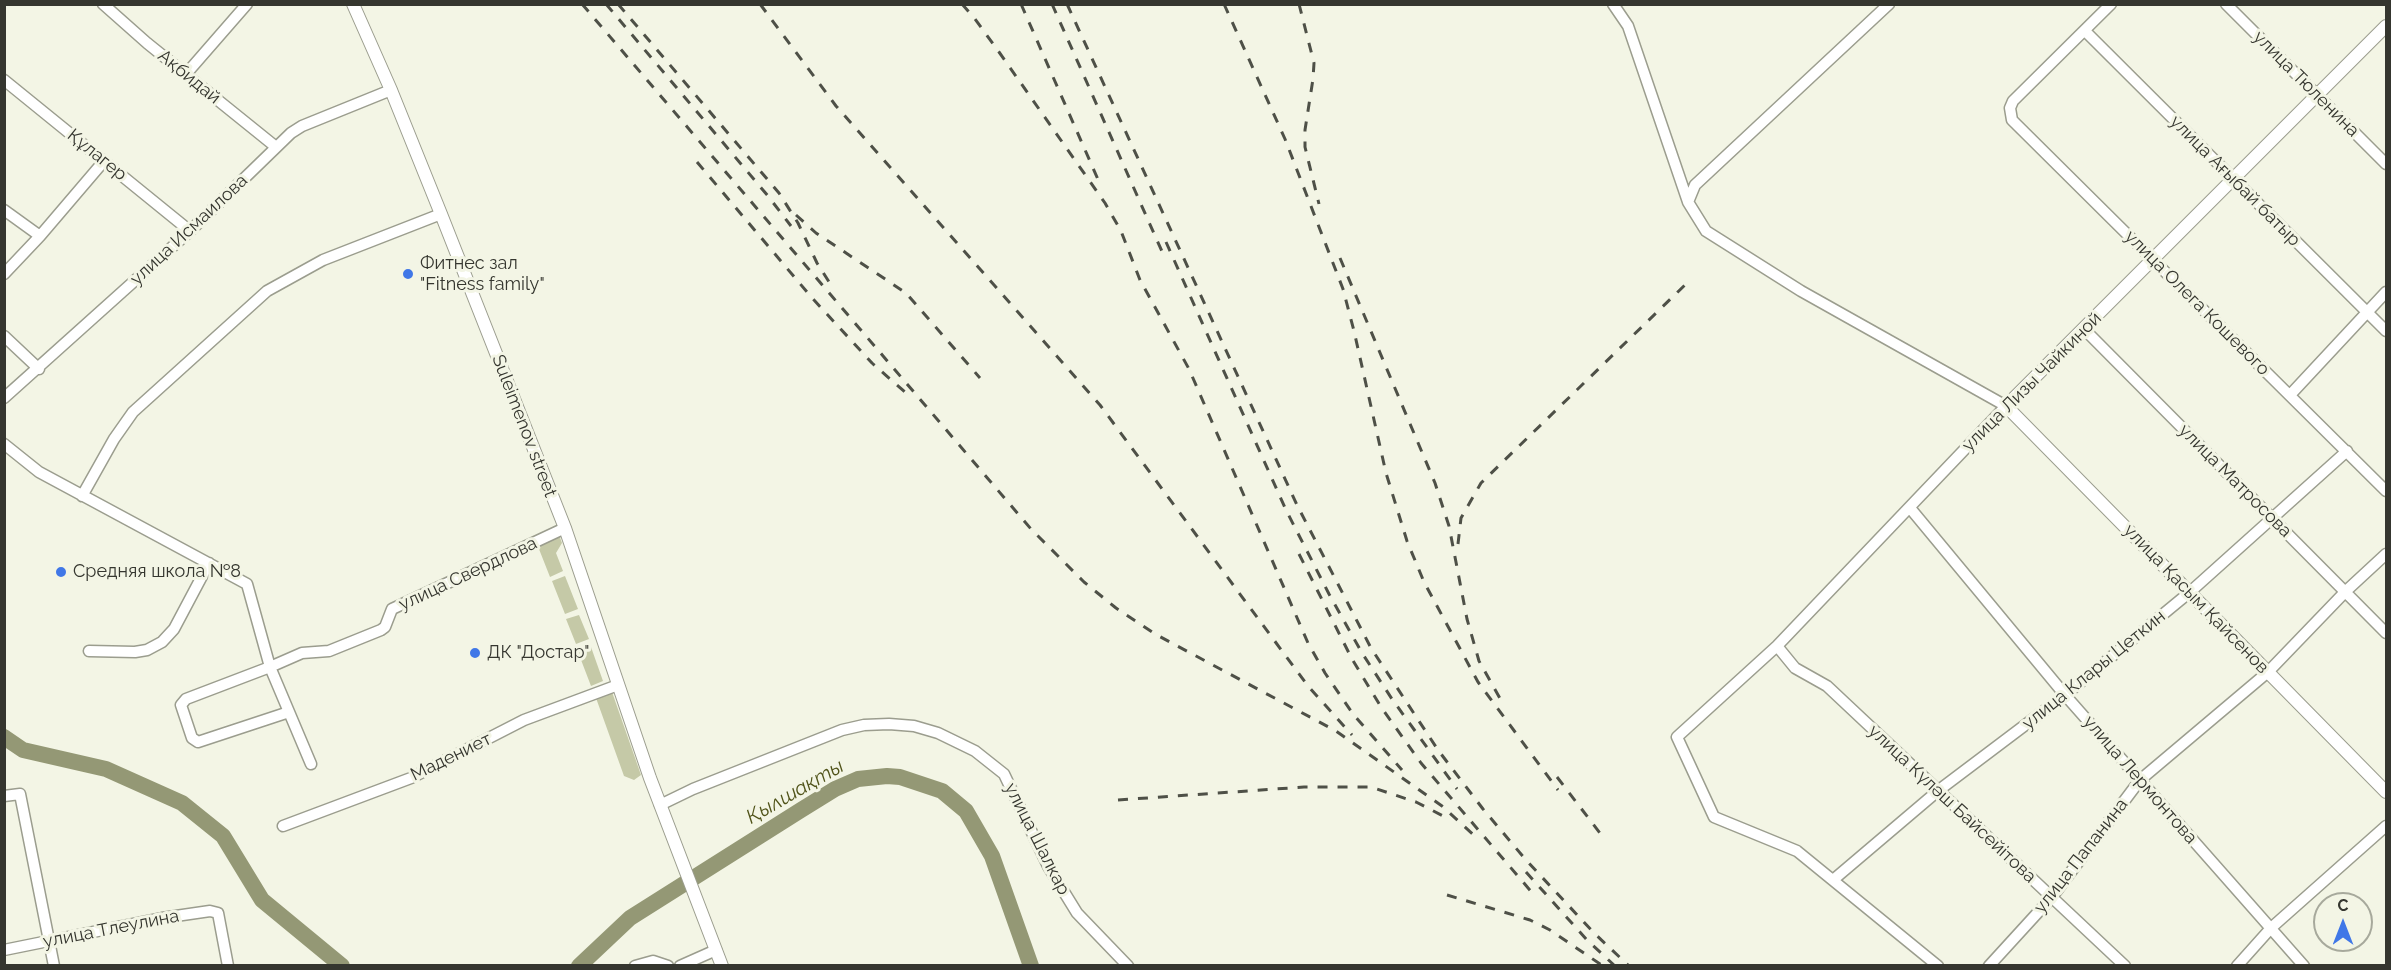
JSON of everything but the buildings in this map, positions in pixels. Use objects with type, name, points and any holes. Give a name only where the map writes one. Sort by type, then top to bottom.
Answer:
[{"type":"street","name":"Ақбидай","points":[[104,4],[276,147]]},
{"type":"street","points":[[186,74],[247,4]]},
{"type":"street","name":"Suleimenov street","points":[[353,4],[391,90],[565,528],[660,805],[722,966]]},
{"type":"street","points":[[1613,4],[1628,26],[1688,202],[1706,231],[1801,291],[2006,406]]},
{"type":"street","points":[[1688,202],[1695,185],[1889,4]]},
{"type":"street","points":[[2085,31],[2111,4]]},
{"type":"street","name":"улица Тюленина","points":[[2226,4],[2386,164]]},
{"type":"street","name":"улица Лизы Чайкиной","points":[[1833,880],[1797,851],[1714,817],[1677,737],[1777,646],[2006,406],[2386,26]]},
{"type":"street","name":"улица Олега Кошевого","points":[[2085,31],[2013,101],[2010,114],[2015,123],[2386,491]]},
{"type":"street","name":"улица Ағыбай батыр","points":[[2085,31],[2386,331]]},
{"type":"street","name":"Құлагер","points":[[4,80],[190,231]]},
{"type":"street","name":"улица Исмаилова","points":[[4,398],[39,369],[190,231],[276,147],[303,126],[391,90]]},
{"type":"street","points":[[4,274],[104,161]]},
{"type":"street","points":[[4,210],[40,236]]},
{"type":"street","points":[[82,496],[114,439],[134,412],[267,291],[323,260],[441,214]]},
{"type":"street","points":[[2290,395],[2386,292]]},
{"type":"street","name":"улица Матросова","points":[[2084,329],[2386,633]]},
{"type":"street","points":[[4,336],[39,369]]},
{"type":"street","name":"улица Қасым Қайсенов","points":[[2006,406],[2386,792]]},
{"type":"street","points":[[4,444],[39,472],[247,584],[270,668],[311,764]]},
{"type":"street","name":"улица Клары Цеткин","points":[[1833,880],[1939,790],[2065,695],[2190,592],[2347,451]]},
{"type":"street","name":"улица Лермонтова","points":[[1910,508],[2065,695],[2304,966]]},
{"type":"street","name":"улица Свердлова","points":[[289,712],[198,742],[192,738],[182,709],[182,702],[303,653],[329,651],[381,630],[386,627],[392,609],[565,528]]},
{"type":"street","name":"улица Папанина","points":[[1989,966],[2052,897],[2140,780],[2268,672],[2346,591],[2386,554]]},
{"type":"street","points":[[89,651],[135,652],[147,650],[162,642],[174,629],[209,563]]},
{"type":"street","name":"улица Күләш Байсейітова","points":[[1777,646],[1795,668],[1827,686],[2125,966]]},
{"type":"street","name":"Мадениет","points":[[283,826],[411,778],[524,720],[618,685]]},
{"type":"street","name":"улица Шалкар","points":[[660,805],[693,789],[842,730],[864,725],[889,724],[914,726],[938,733],[975,751],[1004,774],[1048,866],[1077,913],[1128,966]]},
{"type":"street","points":[[4,796],[20,794],[54,966]]},
{"type":"street","points":[[2236,966],[2271,928],[2386,826]]},
{"type":"street","points":[[1833,880],[1938,966]]},
{"type":"street","name":"улица Тлеулина","points":[[4,950],[162,918],[210,911],[218,913],[228,966]]},
{"type":"street","points":[[680,966],[716,950]]},
{"type":"street","points":[[635,966],[653,960],[668,966]]},
{"type":"green space","points":[[559,535],[562,543],[556,553],[563,571],[550,577],[537,544]]},
{"type":"green space","points":[[565,576],[578,609],[565,614],[552,581]]},
{"type":"green space","points":[[579,615],[589,639],[576,644],[566,619]]},
{"type":"green space","points":[[591,647],[603,681],[591,686],[578,652]]},
{"type":"green space","points":[[612,692],[641,775],[634,780],[624,776],[596,698]]},
{"type":"waterway","name":"Қылшақты","points":[[4,737],[23,750],[106,769],[182,803],[223,836],[262,900],[342,966]]},
{"type":"waterway","name":"Қылшақты","points":[[579,966],[630,918],[835,789],[858,779],[887,776],[900,777],[942,791],[966,811],[992,856],[1031,966]]},
{"type":"railway","points":[[582,4],[1031,529],[1084,582],[1116,608],[1155,634],[1336,731],[1442,806],[1478,839]]},
{"type":"railway","points":[[606,4],[791,226]]},
{"type":"railway","points":[[618,4],[779,193],[831,285]]},
{"type":"railway","points":[[760,4],[836,106],[1100,405],[1308,686],[1352,735]]},
{"type":"railway","points":[[962,4],[999,52],[1105,203],[1121,231],[1140,280],[1189,369],[1308,643],[1353,714],[1402,770]]},
{"type":"railway","points":[[1021,4],[1100,184]]},
{"type":"railway","points":[[1052,4],[1164,256]]},
{"type":"railway","points":[[1067,4],[1297,505],[1371,648],[1438,750],[1483,809],[1526,860],[1594,933],[1629,966]]},
{"type":"railway","points":[[1224,4],[1285,139],[1343,289],[1386,473],[1407,541],[1424,582],[1478,682],[1558,790]]},
{"type":"railway","points":[[1299,4],[1314,63],[1305,130],[1305,147],[1319,204]]},
{"type":"railway","points":[[697,162],[813,299],[872,363],[906,393]]},
{"type":"railway","points":[[796,215],[816,233],[906,293],[980,378]]},
{"type":"railway","points":[[1166,242],[1286,510],[1329,594],[1362,653],[1392,699],[1457,789]]},
{"type":"railway","points":[[1340,258],[1435,483],[1449,526],[1467,619],[1479,661],[1502,702]]},
{"type":"railway","points":[[1458,544],[1461,518],[1481,483],[1687,283]]},
{"type":"railway","points":[[1299,554],[1352,659],[1381,707],[1421,763],[1535,896]]},
{"type":"railway","points":[[1557,777],[1603,837]]},
{"type":"railway","points":[[1118,800],[1304,787],[1371,787],[1416,802],[1445,817]]},
{"type":"railway","points":[[1526,872],[1587,940],[1615,966]]},
{"type":"railway","points":[[1447,895],[1530,920],[1550,930],[1603,966]]},
{"type":"place","name":"Фитнес зал \"Fitness family\"","points":[[408,274]]},
{"type":"place","name":"Средняя школа №8","points":[[61,572]]},
{"type":"place","name":"ДК \"Достар\"","points":[[475,653]]}]
